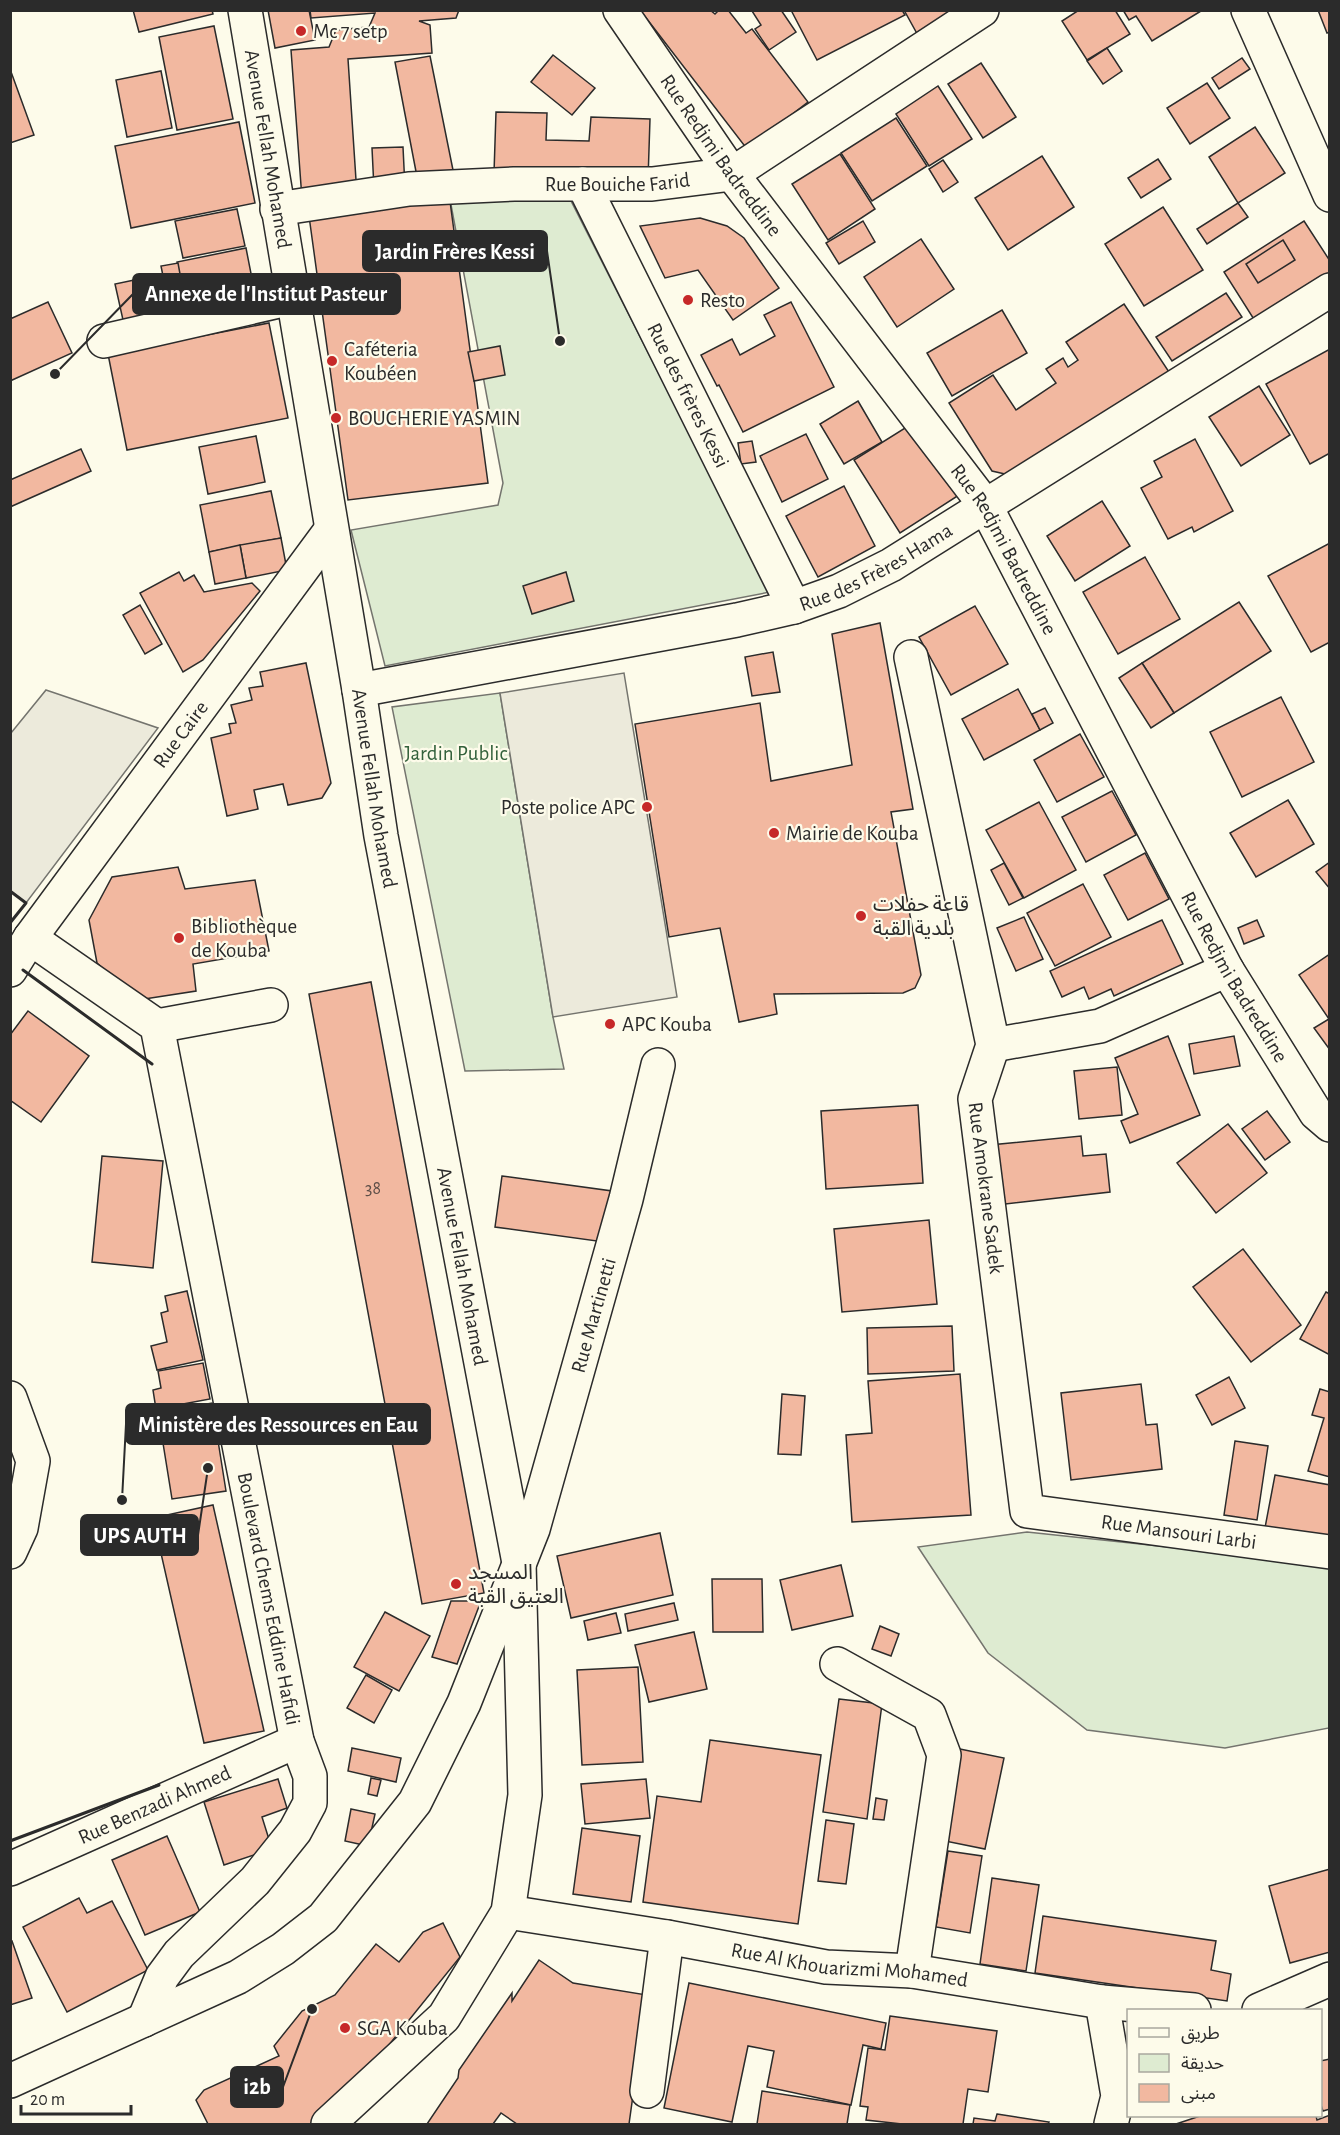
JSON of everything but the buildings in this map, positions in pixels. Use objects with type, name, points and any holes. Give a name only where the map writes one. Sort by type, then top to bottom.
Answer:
[{"type":"street","name":"Avenue Fellah Mohamed","points":[[245,10],[359,690],[381,836],[519,1563]]},
{"type":"street","name":"Rue Redjmi Badreddine","points":[[620,10],[732,174],[985,505],[1227,969],[1316,1113],[1329,1125]]},
{"type":"street","name":"Rue Bouiche Farid","points":[[277,209],[409,189],[514,184],[652,183],[732,174],[982,10]]},
{"type":"street","points":[[1248,10],[1329,195]]},
{"type":"street","name":"Rue des frères Kessi","points":[[583,184],[794,607]]},
{"type":"street","name":"Rue des Frères Hama","points":[[359,690],[737,620],[794,607],[838,591],[891,565],[1329,290]]},
{"type":"street","points":[[104,341],[292,298]]},
{"type":"street","name":"Rue Caire","points":[[10,970],[30,938],[331,530]]},
{"type":"street","points":[[911,657],[993,1045],[1100,1026],[1227,969]]},
{"type":"street","points":[[30,938],[157,1026],[271,1005]]},
{"type":"street","name":"Boulevard Chems Eddine Hafidi","points":[[144,2020],[162,1977],[179,1954],[255,1881],[295,1831],[309,1803],[310,1776],[297,1741],[157,1026]]},
{"type":"street","name":"Rue Amokrane Sadek","points":[[993,1045],[975,1099],[1027,1511]]},
{"type":"street","name":"Rue Martinetti","points":[[10,2081],[238,1977],[283,1949],[323,1918],[415,1802],[464,1703],[533,1529],[623,1210],[658,1065]]},
{"type":"street","points":[[10,1398],[33,1461],[21,1528],[10,1552]]},
{"type":"street","name":"Rue Mansouri Larbi","points":[[1027,1511],[1329,1552]]},
{"type":"street","points":[[328,2124],[444,2017],[508,1912],[525,1795],[519,1563]]},
{"type":"street","points":[[837,1664],[930,1714],[944,1755],[912,1971]]},
{"type":"street","name":"Rue Benzadi Ahmed","points":[[10,1869],[297,1741]]},
{"type":"street","name":"Rue Al Khouarizmi Mohamed","points":[[508,1912],[667,1937],[826,1966],[912,1971],[1102,2002],[1182,2009]]},
{"type":"street","points":[[647,2091],[667,1937]]},
{"type":"street","points":[[1261,2009],[1329,1979]]},
{"type":"street","points":[[1102,2002],[1118,2096],[1111,2124]]},
{"type":"green space","points":[[449,194],[570,199],[770,592],[385,666],[351,530],[498,505],[503,483]]},
{"type":"green space","name":"Jardin Public","points":[[500,693],[553,1017],[564,1069],[465,1071],[392,707]]},
{"type":"green space","points":[[1027,1532],[1329,1564],[1329,1728],[1225,1748],[1087,1730],[988,1653],[918,1547]]},
{"type":"shaded area","points":[[624,673],[677,997],[553,1017],[500,693]]},
{"type":"shaded area","points":[[46,690],[158,728],[26,903],[11,891],[11,733]]},
{"type":"wall","points":[[10,891],[26,903],[10,923]]},
{"type":"wall","points":[[23,970],[152,1064]]},
{"type":"wall","points":[[10,1841],[159,1785]]},
{"type":"place","name":"Mc 7 setp","points":[[301,31]]},
{"type":"place","name":"Resto","points":[[688,300]]},
{"type":"place","name":"Jardin Frères Kessi","points":[[560,341]]},
{"type":"place","name":"Caféteria Koubéen","points":[[332,361]]},
{"type":"place","name":"Annexe de l'Institut Pasteur","points":[[55,374]]},
{"type":"place","name":"BOUCHERIE YASMIN","points":[[336,418]]},
{"type":"place","name":"Poste police APC","points":[[647,807]]},
{"type":"place","name":"Mairie de Kouba","points":[[774,833]]},
{"type":"place","name":"قاعة حفلات بلدية القبة","points":[[861,916]]},
{"type":"place","name":"Bibliothèque de Kouba","points":[[179,938]]},
{"type":"place","name":"APC Kouba","points":[[610,1024]]},
{"type":"place","name":"UPS AUTH","points":[[208,1468]]},
{"type":"place","name":"Ministère des Ressources en Eau","points":[[122,1500]]},
{"type":"place","name":"المسجد العتيق القبة","points":[[456,1584]]},
{"type":"place","name":"i2b","points":[[312,2009]]},
{"type":"place","name":"SGA Kouba","points":[[345,2028]]}]
